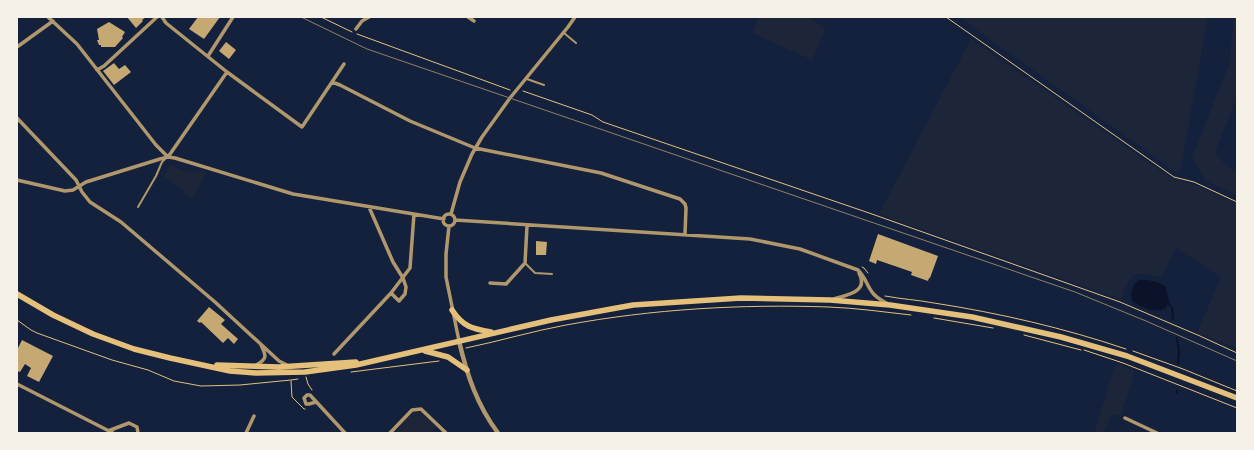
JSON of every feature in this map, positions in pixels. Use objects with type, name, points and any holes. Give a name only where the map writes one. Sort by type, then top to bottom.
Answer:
[{"type":"main road","points":[[17,294],[53,315],[93,334],[134,349],[230,371],[256,372],[328,369],[376,361],[551,320],[633,306],[741,298],[830,300],[890,305],[972,317],[1061,337],[1127,356],[1237,398]]},
{"type":"main road","points":[[452,310],[460,320],[469,327],[494,333]]},
{"type":"main road","points":[[422,350],[448,356],[466,370]]},
{"type":"main road","points":[[204,365],[291,366],[376,361]]},
{"type":"street","points":[[48,17],[77,44],[168,157]]},
{"type":"street","points":[[97,70],[104,66],[157,17]]},
{"type":"street","points":[[162,17],[166,23],[227,72],[302,126],[344,64]]},
{"type":"street","points":[[208,56],[232,17]]},
{"type":"street","points":[[356,28],[362,21],[370,17]]},
{"type":"street","points":[[468,17],[474,21]]},
{"type":"street","points":[[451,214],[460,182],[475,148],[496,117],[575,17]]},
{"type":"street","points":[[17,47],[53,21]]},
{"type":"street","points":[[168,157],[227,72]]},
{"type":"street","points":[[332,82],[410,121],[475,148],[601,173],[680,199],[685,204],[686,208],[684,234]]},
{"type":"street","points":[[17,118],[76,180],[82,192],[90,202],[121,222],[215,302],[279,361],[291,366]]},
{"type":"street","points":[[17,180],[65,191],[73,190],[86,182],[168,157],[176,158],[293,194],[444,219]]},
{"type":"street","points":[[369,207],[393,262],[406,287],[405,294],[399,301],[391,293]]},
{"type":"street","points":[[334,354],[391,293],[410,268],[414,214]]},
{"type":"street","points":[[451,214],[447,214],[444,219],[444,223],[448,226],[446,277],[452,310],[466,370],[485,414],[498,433]]},
{"type":"street","points":[[451,214],[455,220]]},
{"type":"street","points":[[455,220],[527,226],[684,234],[771,242],[800,249],[858,270],[864,276],[872,292],[890,305]]},
{"type":"street","points":[[448,226],[454,224],[455,220]]},
{"type":"street","points":[[490,283],[506,284],[525,263],[527,226]]},
{"type":"street","points":[[830,300],[854,293],[860,288],[861,277],[858,270]]},
{"type":"street","points":[[254,366],[265,359],[265,354],[261,344]]},
{"type":"street","points":[[17,384],[111,432],[129,423],[137,427],[138,433]]},
{"type":"street","points":[[316,402],[345,433]]},
{"type":"street","points":[[390,433],[412,410],[421,409],[446,433]]},
{"type":"street","points":[[246,433],[254,416]]},
{"type":"street","points":[[1125,418],[1158,433]]},
{"type":"lane","points":[[563,32],[576,43]]},
{"type":"lane","points":[[527,79],[544,85]]},
{"type":"lane","points":[[138,207],[156,176],[162,162],[168,157]]},
{"type":"lane","points":[[525,263],[535,273],[552,274]]},
{"type":"path","points":[[320,17],[356,34],[390,47],[512,90]]},
{"type":"path","points":[[946,17],[1174,177],[1194,182],[1237,202]]},
{"type":"path","points":[[522,91],[592,115],[603,122],[872,214],[1120,302],[1237,353]]},
{"type":"path","points":[[461,350],[565,325],[685,310],[748,306],[830,307],[913,315]]},
{"type":"path","points":[[928,317],[996,329]]},
{"type":"path","points":[[17,320],[30,330],[112,360],[148,370],[174,380],[201,386],[240,385],[292,380],[292,397],[304,409]]},
{"type":"path","points":[[1025,336],[1082,350],[1123,363],[1237,408]]},
{"type":"path","points":[[352,372],[439,361]]},
{"type":"path","points":[[306,376],[308,384],[318,396],[316,402]]},
{"type":"shaded area","points":[[759,17],[807,17],[826,28],[812,60],[752,33]]},
{"type":"shaded area","points":[[959,17],[1208,17],[1180,169],[1177,173]]},
{"type":"shaded area","points":[[1234,17],[1237,17],[1237,96],[1215,152],[1227,167],[1237,172],[1237,195],[1206,181],[1192,158],[1229,64]]},
{"type":"shaded area","points":[[971,39],[1168,176],[1195,185],[1237,204],[1237,348],[1197,333],[1221,277],[1176,248],[1161,277],[1143,274],[1134,275],[1126,286],[1122,300],[879,214]]},
{"type":"shaded area","points":[[173,165],[189,172],[196,173],[200,170],[207,172],[192,199],[168,178],[164,178],[168,167]]},
{"type":"shaded area","points":[[1139,280],[1152,281],[1165,286],[1169,300],[1166,308],[1162,310],[1154,310],[1145,308],[1133,302],[1131,296],[1132,290]]},
{"type":"shaded area","points":[[1116,364],[1135,371],[1121,416],[1111,414],[1104,433],[1094,433]]},
{"type":"shaded area","points":[[414,411],[421,411],[436,427],[431,433],[394,433]]},
{"type":"building","points":[[127,17],[146,17],[136,28]]},
{"type":"building","points":[[198,17],[220,17],[204,39],[189,29]]},
{"type":"building","points":[[109,22],[125,32],[122,37],[123,38],[115,47],[101,47],[97,40],[99,40],[97,29]]},
{"type":"building","points":[[226,42],[236,50],[229,59],[219,51]]},
{"type":"building","points":[[114,63],[119,69],[125,65],[131,72],[114,85],[103,71]]},
{"type":"building","points":[[878,234],[938,256],[928,281],[911,275],[912,272],[883,262],[877,260],[876,264],[869,261]]},
{"type":"building","points":[[536,241],[547,242],[546,255],[536,255]]},
{"type":"building","points":[[209,307],[225,320],[221,324],[238,339],[234,344],[228,338],[223,343],[201,322],[200,323],[197,321]]},
{"type":"building","points":[[22,340],[53,356],[39,382],[27,376],[31,368],[25,364],[20,372],[17,371],[17,350]]},
{"type":"waterway","points":[[1168,303],[1172,308],[1173,319]]},
{"type":"waterway","points":[[1177,338],[1179,352],[1178,363]]},
{"type":"tram line","points":[[301,17],[367,49],[1075,292],[1237,361]]}]
